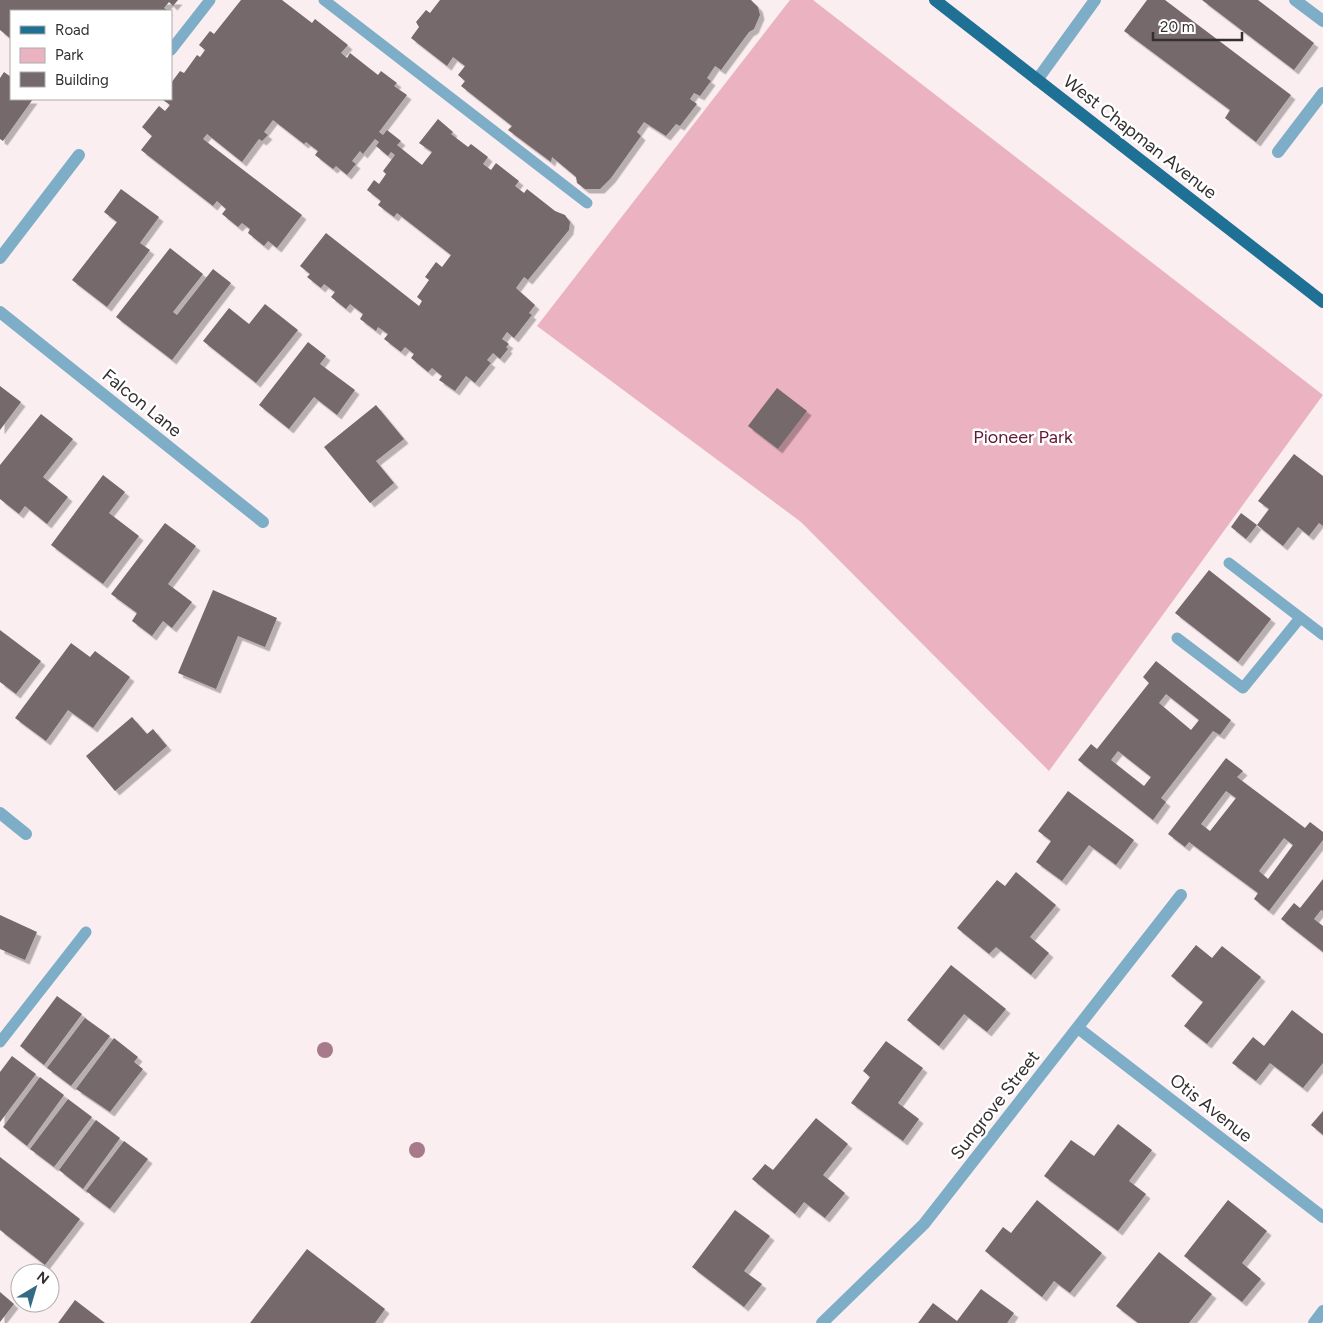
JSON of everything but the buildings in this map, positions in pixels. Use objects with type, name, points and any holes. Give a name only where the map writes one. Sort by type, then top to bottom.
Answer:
[{"type":"main road","name":"West Chapman Avenue","points":[[935,0],[1323,302]]},
{"type":"street","points":[[1037,80],[1096,0]]},
{"type":"street","points":[[1295,0],[1323,22]]},
{"type":"street","points":[[1278,152],[1323,93]]},
{"type":"street","points":[[0,258],[79,155]]},
{"type":"street","name":"Falcon Lane","points":[[0,312],[263,522]]},
{"type":"street","points":[[0,813],[26,834]]},
{"type":"street","name":"Sungrove Street","points":[[822,1323],[924,1224],[1181,895]]},
{"type":"street","name":"Otis Avenue","points":[[1078,1028],[1323,1217]]},
{"type":"street","points":[[1314,1323],[1323,1312]]},
{"type":"lane","points":[[172,49],[210,0]]},
{"type":"lane","points":[[324,0],[587,203]]},
{"type":"lane","points":[[1229,564],[1323,635]]},
{"type":"lane","points":[[1177,638],[1243,688],[1300,618]]},
{"type":"lane","points":[[0,1042],[86,932]]},
{"type":"green space","name":"Pioneer Park","points":[[790,0],[813,0],[1323,395],[1049,771],[801,522],[537,326]]}]
